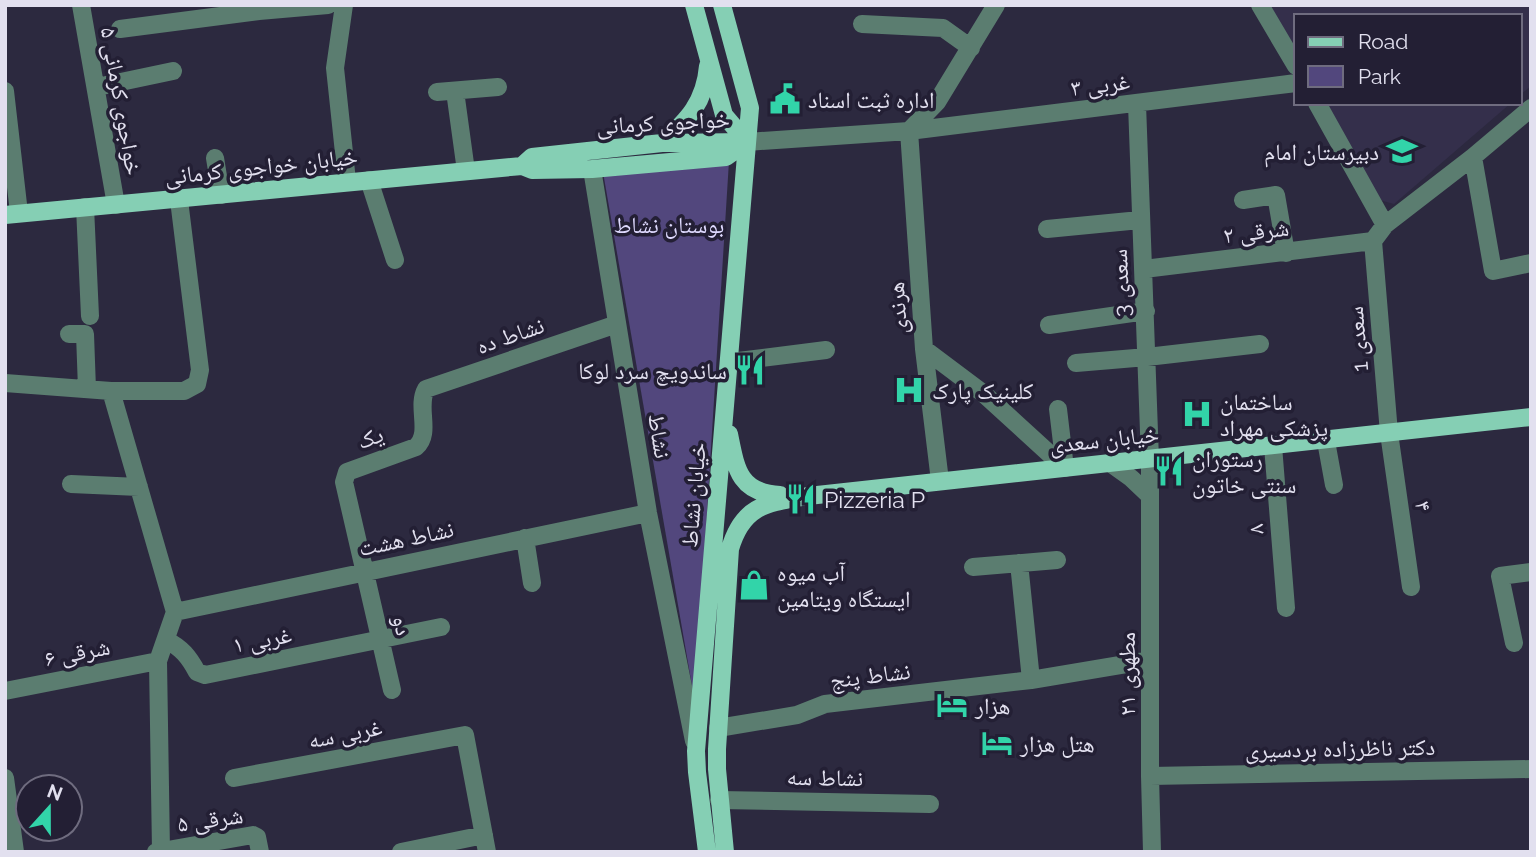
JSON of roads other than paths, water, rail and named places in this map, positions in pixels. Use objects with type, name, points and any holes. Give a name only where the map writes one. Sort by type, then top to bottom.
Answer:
[{"type":"main road","points":[[694,5],[724,115],[747,142]]},
{"type":"main road","name":"خیابان نشاط","points":[[707,852],[696,772],[696,751],[750,108],[722,5]]},
{"type":"main road","points":[[662,143],[684,123],[701,100],[709,60]]},
{"type":"main road","name":"خواجوی کرمانی","points":[[747,142],[726,157],[592,169],[532,170],[522,166],[532,157],[662,143],[747,142]]},
{"type":"main road","name":"خیابان خواجوی کرمانی","points":[[12,214],[522,166]]},
{"type":"main road","name":"خیابان سعدی","points":[[808,495],[1531,417]]},
{"type":"main road","points":[[725,418],[737,467],[741,478],[750,488],[764,494],[808,495]]},
{"type":"main road","points":[[725,852],[717,769],[730,549],[739,526],[765,503],[808,495]]},
{"type":"street","name":"خواجوی کرمانی ۵","points":[[81,5],[116,205]]},
{"type":"street","points":[[120,29],[259,8],[328,5]]},
{"type":"street","points":[[344,5],[335,68],[347,181]]},
{"type":"street","points":[[909,131],[937,102],[996,5]]},
{"type":"street","points":[[1260,5],[1294,63]]},
{"type":"street","points":[[862,24],[943,29],[971,48]]},
{"type":"street","points":[[97,87],[173,71]]},
{"type":"street","name":"۳ غربی","points":[[747,142],[909,131],[1294,83]]},
{"type":"street","points":[[466,171],[446,91],[498,87]]},
{"type":"street","points":[[5,91],[12,214]]},
{"type":"street","name":"سعدی 3","points":[[1137,104],[1150,459]]},
{"type":"street","points":[[1318,105],[1385,225]]},
{"type":"street","points":[[1373,241],[1385,225],[1474,157],[1531,108]]},
{"type":"street","name":"هرندی","points":[[909,131],[924,349],[940,481]]},
{"type":"street","points":[[1474,157],[1493,271],[1531,263]]},
{"type":"street","points":[[215,158],[221,195]]},
{"type":"street","name":"نشاط","points":[[592,169],[648,513],[696,751]]},
{"type":"street","points":[[369,180],[395,260]]},
{"type":"street","points":[[1243,200],[1276,195],[1286,253]]},
{"type":"street","points":[[5,383],[111,391],[184,391],[197,384],[200,370],[179,200]]},
{"type":"street","points":[[85,207],[90,316]]},
{"type":"street","points":[[1047,229],[1140,220]]},
{"type":"street","name":"شرقی ۲","points":[[1144,269],[1373,241]]},
{"type":"street","name":"سعدی 1","points":[[1373,241],[1389,433]]},
{"type":"street","points":[[1049,325],[1146,310]]},
{"type":"street","name":"نشاط ده","points":[[423,395],[426,390],[617,324]]},
{"type":"street","points":[[69,334],[85,334],[87,388]]},
{"type":"street","points":[[1076,363],[1260,344]]},
{"type":"street","points":[[924,349],[984,394],[1065,468]]},
{"type":"street","points":[[730,362],[826,350]]},
{"type":"street","points":[[111,391],[175,612],[158,661],[159,851]]},
{"type":"street","name":"یک","points":[[365,572],[345,477],[347,472],[416,447],[422,442],[423,395]]},
{"type":"street","points":[[1058,409],[1065,468]]},
{"type":"street","name":"۴","points":[[1389,433],[1411,587]]},
{"type":"street","points":[[1326,441],[1334,485]]},
{"type":"street","name":"۸","points":[[1273,446],[1286,608]]},
{"type":"street","name":"مطهری ۲۱","points":[[1150,459],[1150,776],[1153,852]]},
{"type":"street","points":[[1110,463],[1150,496]]},
{"type":"street","points":[[71,484],[138,487]]},
{"type":"street","name":"نشاط هشت","points":[[175,612],[648,513]]},
{"type":"street","points":[[525,538],[532,583]]},
{"type":"street","points":[[973,567],[1057,560]]},
{"type":"street","points":[[1019,563],[1031,680],[1150,660]]},
{"type":"street","name":"دو","points":[[365,572],[392,690]]},
{"type":"street","points":[[1514,643],[1500,576],[1531,572]]},
{"type":"street","points":[[381,640],[441,627]]},
{"type":"street","name":"غربی ۱","points":[[166,640],[178,646],[188,655],[197,672],[205,675],[381,640]]},
{"type":"street","name":"شرقی ۶","points":[[5,691],[158,661]]},
{"type":"street","name":"نشاط پنج","points":[[718,728],[797,715],[825,704],[1031,680]]},
{"type":"street","name":"غربی سه","points":[[234,778],[465,735],[486,844]]},
{"type":"street","name":"دکتر ناظرزاده بردسیری","points":[[1150,776],[1531,769]]},
{"type":"street","points":[[5,778],[15,852]]},
{"type":"street","name":"نشاط سه","points":[[719,800],[930,804]]},
{"type":"street","name":"شرقی ۵","points":[[159,851],[253,835],[257,838],[260,852]]},
{"type":"street","points":[[401,852],[486,844]]},
{"type":"place","name":"اداره ثبت اسناد","points":[[785,99]]},
{"type":"place","name":"دبیرستان امام","points":[[1402,151]]},
{"type":"place","name":"ساندویچ سرد لوکا","points":[[750,370]]},
{"type":"place","name":"کلینیک پارک","points":[[909,390]]},
{"type":"place","name":"ساختمان پزشکی مهراد","points":[[1197,414]]},
{"type":"place","name":"رستوران سنتی خاتون","points":[[1169,471]]},
{"type":"place","name":"Pizzeria P","points":[[801,499]]},
{"type":"place","name":"آب میوه ایستگاه ویتامین","points":[[754,585]]},
{"type":"place","name":"هزار","points":[[952,705]]},
{"type":"place","name":"هتل هزار","points":[[997,743]]},
{"type":"park label","name":"بوستان نشاط","points":[[669,224]]}]
